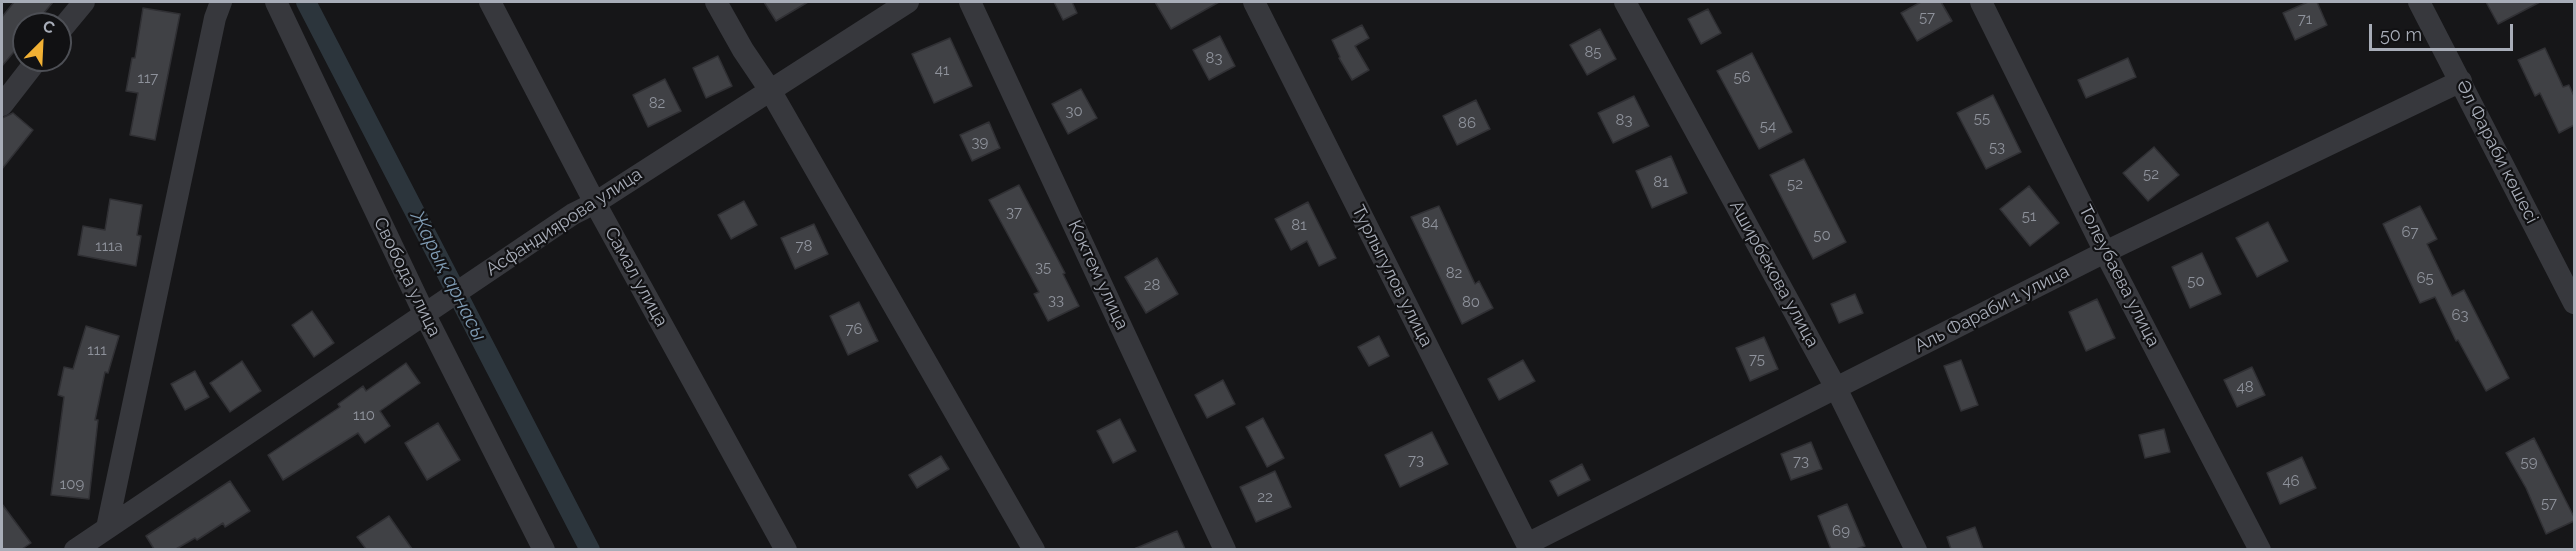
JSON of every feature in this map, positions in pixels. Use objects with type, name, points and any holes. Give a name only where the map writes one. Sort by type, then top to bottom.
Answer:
[{"type":"street","points":[[72,16],[84,2]]},
{"type":"street","points":[[107,528],[215,18],[221,2]]},
{"type":"street","name":"Свобода улица","points":[[276,2],[424,313],[544,549]]},
{"type":"street","name":"Самал улица","points":[[490,2],[595,202],[786,549]]},
{"type":"street","points":[[716,2],[743,50],[770,90],[1034,549]]},
{"type":"street","name":"Асфандиярова улица","points":[[75,549],[573,214],[908,2]]},
{"type":"street","name":"Коктем улица","points":[[970,2],[1225,549]]},
{"type":"street","name":"Турлыгулов улица","points":[[1254,2],[1528,547]]},
{"type":"street","name":"Аширбекова улица","points":[[1625,2],[1836,388],[1916,549]]},
{"type":"street","name":"Толеубаева улица","points":[[1981,2],[2105,252],[2260,549]]},
{"type":"street","name":"Әл Фараби көшесі","points":[[2419,2],[2574,303]]},
{"type":"street","points":[[2,105],[28,72]]},
{"type":"street","name":"Аль Фараби 1 улица","points":[[1528,547],[2105,252],[2461,81]]},
{"type":"building","points":[[14,2],[53,2],[45,12],[12,12],[12,54],[2,66],[2,17]]},
{"type":"building","points":[[764,2],[808,2],[776,21]]},
{"type":"building","points":[[1054,2],[1072,2],[1077,13],[1063,20]]},
{"type":"building","points":[[1155,2],[1219,2],[1171,29]]},
{"type":"building","points":[[1921,2],[1941,2],[1952,21],[1917,41],[1901,13]]},
{"type":"building","points":[[2308,2],[2317,2],[2327,25],[2295,40],[2283,13]]},
{"type":"building","points":[[2486,2],[2540,2],[2498,24]]},
{"type":"building","points":[[143,8],[180,14],[155,140],[130,135],[138,93],[126,91],[132,58],[135,58]]},
{"type":"building","points":[[1708,9],[1721,33],[1701,44],[1688,19]]},
{"type":"building","points":[[1362,25],[1369,38],[1355,46],[1369,70],[1352,80],[1332,40]]},
{"type":"building","points":[[1600,29],[1616,59],[1587,75],[1570,45]]},
{"type":"building","points":[[1220,36],[1235,66],[1209,80],[1193,50]]},
{"type":"building","points":[[950,38],[972,86],[934,103],[912,54]]},
{"type":"building","points":[[2545,48],[2563,87],[2569,85],[2574,96],[2574,125],[2559,133],[2540,93],[2535,96],[2518,60]]},
{"type":"building","points":[[1752,53],[1792,132],[1759,149],[1717,71]]},
{"type":"building","points":[[718,56],[732,86],[706,98],[693,68]]},
{"type":"building","points":[[2128,58],[2136,77],[2086,98],[2078,80]]},
{"type":"building","points":[[665,79],[681,111],[648,127],[633,95]]},
{"type":"building","points":[[1081,89],[1097,118],[1068,134],[1052,104]]},
{"type":"building","points":[[1993,95],[2021,152],[1986,169],[1957,113]]},
{"type":"building","points":[[1634,96],[1649,126],[1613,143],[1598,113]]},
{"type":"building","points":[[1476,100],[1490,129],[1457,145],[1443,116]]},
{"type":"building","points":[[13,113],[33,130],[2,169],[2,118]]},
{"type":"building","points":[[989,122],[1000,148],[972,161],[960,135]]},
{"type":"building","points":[[2154,147],[2179,175],[2148,201],[2123,173]]},
{"type":"building","points":[[1671,156],[1687,193],[1652,208],[1636,171]]},
{"type":"building","points":[[1804,159],[1846,242],[1813,259],[1770,175]]},
{"type":"building","points":[[1019,185],[1065,273],[1063,274],[1079,306],[1048,321],[1034,294],[1039,292],[989,200]]},
{"type":"building","points":[[2029,186],[2059,223],[2030,246],[2000,209]]},
{"type":"building","points":[[110,199],[142,205],[137,235],[141,236],[136,266],[78,255],[83,226],[105,230]]},
{"type":"building","points":[[744,201],[757,225],[731,239],[718,215]]},
{"type":"building","points":[[1308,202],[1336,258],[1319,266],[1307,241],[1291,250],[1275,219]]},
{"type":"building","points":[[1439,206],[1475,284],[1479,281],[1493,308],[1462,324],[1411,217]]},
{"type":"building","points":[[2420,206],[2437,239],[2427,244],[2452,296],[2464,290],[2509,378],[2486,391],[2458,340],[2456,341],[2435,297],[2420,303],[2383,224]]},
{"type":"building","points":[[2268,222],[2288,261],[2257,277],[2236,238]]},
{"type":"building","points":[[814,224],[828,254],[795,269],[781,238]]},
{"type":"building","points":[[2202,253],[2221,294],[2190,308],[2172,267]]},
{"type":"building","points":[[1157,258],[1178,294],[1146,313],[1125,277]]},
{"type":"building","points":[[1855,294],[1863,313],[1839,323],[1831,304]]},
{"type":"building","points":[[2097,299],[2115,338],[2086,351],[2069,312]]},
{"type":"building","points":[[859,302],[878,341],[848,355],[830,316]]},
{"type":"building","points":[[312,311],[334,343],[314,357],[292,325]]},
{"type":"building","points":[[86,326],[119,336],[108,373],[105,372],[95,420],[98,420],[89,499],[51,495],[64,397],[58,395],[64,367],[73,369]]},
{"type":"building","points":[[1379,336],[1389,356],[1369,366],[1358,347]]},
{"type":"building","points":[[1764,337],[1778,369],[1750,381],[1736,348]]},
{"type":"building","points":[[1523,360],[1535,381],[1499,400],[1488,379]]},
{"type":"building","points":[[1961,360],[1978,405],[1961,411],[1944,366]]},
{"type":"building","points":[[242,361],[261,391],[230,412],[210,383]]},
{"type":"building","points":[[406,363],[420,383],[380,411],[390,426],[365,443],[358,433],[283,480],[268,455],[340,407],[338,404],[363,386],[366,391]]},
{"type":"building","points":[[2252,367],[2265,395],[2237,407],[2224,380]]},
{"type":"building","points":[[195,371],[209,397],[185,410],[171,384]]},
{"type":"building","points":[[1223,380],[1235,404],[1207,418],[1195,395]]},
{"type":"building","points":[[1263,418],[1284,458],[1267,467],[1246,427]]},
{"type":"building","points":[[1120,419],[1136,451],[1113,463],[1097,431]]},
{"type":"building","points":[[438,423],[460,460],[427,480],[405,443]]},
{"type":"building","points":[[2164,429],[2170,452],[2145,458],[2139,435]]},
{"type":"building","points":[[1432,432],[1448,464],[1400,487],[1385,455]]},
{"type":"building","points":[[2534,438],[2574,517],[2574,521],[2546,534],[2526,488],[2506,453]]},
{"type":"building","points":[[1811,442],[1822,469],[1791,480],[1781,454]]},
{"type":"building","points":[[941,456],[949,469],[917,488],[909,475]]},
{"type":"building","points":[[2302,457],[2316,488],[2280,504],[2267,473]]},
{"type":"building","points":[[1582,464],[1590,480],[1558,496],[1550,481]]},
{"type":"building","points":[[1275,471],[1291,507],[1256,522],[1240,487]]},
{"type":"building","points":[[230,481],[250,511],[225,527],[223,523],[197,540],[195,538],[176,549],[154,549],[146,536]]},
{"type":"building","points":[[2,504],[31,543],[22,549],[2,549]]},
{"type":"building","points":[[1847,504],[1865,546],[1856,549],[1831,549],[1818,516]]},
{"type":"building","points":[[389,516],[412,549],[366,549],[357,537]]},
{"type":"building","points":[[1975,527],[1983,549],[1951,549],[1947,537]]},
{"type":"building","points":[[1177,531],[1185,549],[1134,549]]},
{"type":"waterway","name":"Жарық арнасы","points":[[306,2],[590,550]]}]
